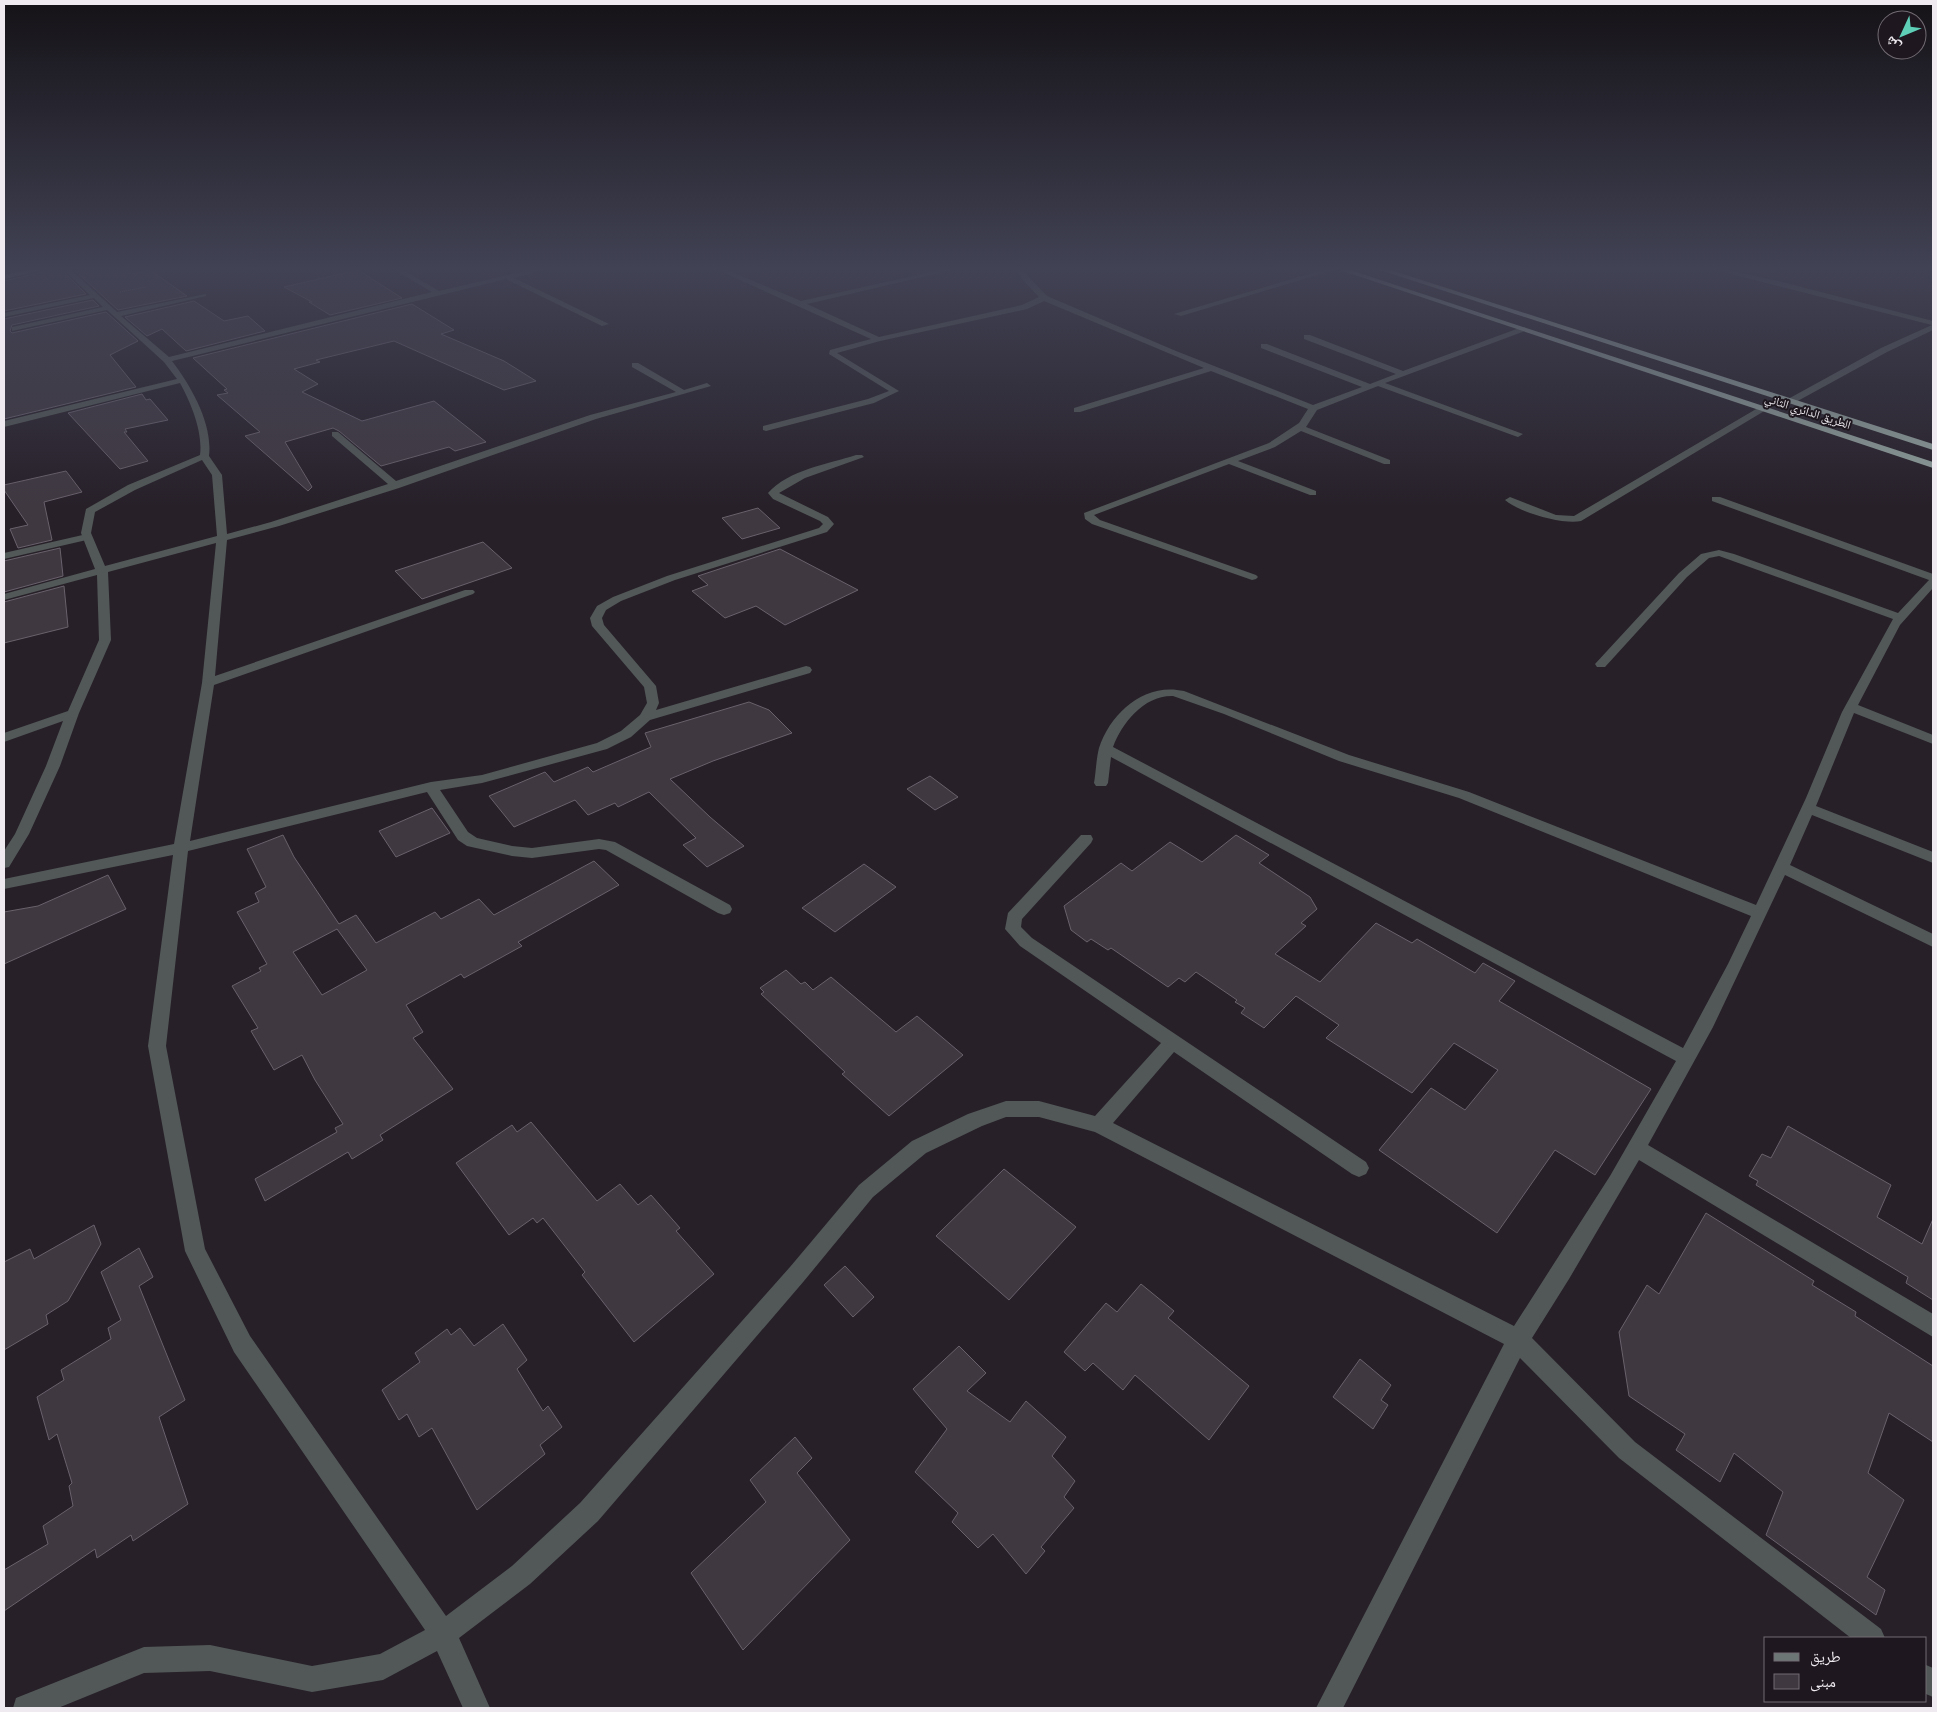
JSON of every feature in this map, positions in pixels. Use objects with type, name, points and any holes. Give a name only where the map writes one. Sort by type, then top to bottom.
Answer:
[{"type":"highway","name":"الطريق الدائري الثاني","points":[[1577,347],[1933,465]]},
{"type":"highway","name":"الطريق الدائري الثاني","points":[[1623,347],[1933,447]]},
{"type":"street","points":[[152,347],[167,360],[189,392],[206,441],[204,456],[216,475],[222,538],[208,683],[181,848],[157,1046],[196,1251],[242,1344],[443,1634],[477,1708]]},
{"type":"street","points":[[167,360],[220,347]]},
{"type":"street","points":[[766,428],[871,401],[894,393],[894,388],[833,354],[854,347]]},
{"type":"street","points":[[1161,347],[1313,408],[1475,347]]},
{"type":"street","points":[[1267,347],[1518,434]]},
{"type":"street","points":[[1333,347],[1404,374]]},
{"type":"street","points":[[1791,401],[1890,347]]},
{"type":"street","points":[[635,365],[682,392]]},
{"type":"street","points":[[1077,410],[1212,368]]},
{"type":"street","points":[[4,424],[182,380]]},
{"type":"street","points":[[4,597],[275,524],[396,486],[593,417],[707,386]]},
{"type":"street","points":[[1252,577],[1096,522],[1090,517],[1089,513],[1272,446],[1310,417],[1313,408]]},
{"type":"street","points":[[1510,500],[1570,521],[1763,408]]},
{"type":"street","points":[[1298,427],[1387,462]]},
{"type":"street","points":[[335,434],[396,486]]},
{"type":"street","points":[[4,863],[22,834],[49,774],[72,713],[104,640],[105,612],[102,572],[87,537],[87,522],[90,511],[110,497],[131,486],[176,471],[204,456]]},
{"type":"street","points":[[4,884],[181,848],[431,787],[482,779],[602,746],[626,734],[645,717],[653,703],[650,686],[598,626],[596,618],[601,608],[617,599],[671,578],[824,530],[829,524],[824,519],[773,493],[778,488],[797,479],[859,457]]},
{"type":"street","points":[[1230,461],[1313,493]]},
{"type":"street","points":[[1716,499],[1933,578]]},
{"type":"street","points":[[4,556],[87,537]]},
{"type":"street","points":[[1601,664],[1683,575],[1705,556],[1711,554],[1730,556],[1900,618]]},
{"type":"street","points":[[1329,1708],[1518,1340],[1562,1272],[1636,1148],[1732,972],[1808,808],[1851,708],[1895,624],[1933,582]]},
{"type":"street","points":[[208,683],[469,592]]},
{"type":"street","points":[[645,717],[806,670]]},
{"type":"street","points":[[1101,783],[1106,749],[1113,732],[1132,708],[1145,699],[1160,693],[1179,694],[1247,718],[1326,752],[1401,777],[1427,782],[1464,795],[1760,913]]},
{"type":"street","points":[[1851,708],[1933,740]]},
{"type":"street","points":[[4,738],[72,713]]},
{"type":"street","points":[[1106,749],[1686,1058]]},
{"type":"street","points":[[431,787],[463,836],[472,842],[512,852],[532,853],[599,844],[610,846],[724,909]]},
{"type":"street","points":[[1808,808],[1933,858]]},
{"type":"street","points":[[1086,839],[1014,917],[1013,929],[1026,942],[1359,1168]]},
{"type":"street","points":[[1781,867],[1933,941]]},
{"type":"street","points":[[1099,1125],[1172,1042]]},
{"type":"street","points":[[26,1708],[144,1660],[210,1658],[312,1678],[383,1667],[443,1634],[521,1575],[588,1512],[790,1282],[866,1191],[919,1147],[975,1120],[1006,1109],[1039,1109],[1099,1125],[1385,1270],[1518,1340],[1627,1450],[1694,1504],[1871,1637]]},
{"type":"street","points":[[1636,1148],[1933,1326]]},
{"type":"building","points":[[4,347],[126,347],[110,355],[136,387],[4,419]]},
{"type":"building","points":[[182,347],[202,347],[186,351]]},
{"type":"building","points":[[238,347],[370,347],[316,360],[320,362],[294,369],[318,384],[302,392],[362,421],[434,401],[486,442],[455,451],[449,447],[381,466],[333,428],[285,442],[312,487],[308,491],[245,436],[260,432],[217,395],[228,393],[224,390],[227,389],[193,358]]},
{"type":"building","points":[[407,347],[471,347],[504,361],[536,381],[504,390]]},
{"type":"building","points":[[142,394],[146,400],[150,399],[168,420],[125,429],[127,432],[124,432],[148,461],[120,469],[68,413]]},
{"type":"building","points":[[66,471],[82,492],[44,502],[52,540],[18,548],[10,529],[28,525],[4,490],[4,485]]},
{"type":"building","points":[[758,508],[780,528],[742,539],[722,518]]},
{"type":"building","points":[[483,542],[512,568],[422,599],[395,571]]},
{"type":"building","points":[[60,548],[63,576],[4,592],[4,561]]},
{"type":"building","points":[[780,549],[858,590],[785,625],[756,606],[725,618],[692,591],[708,585],[698,576]]},
{"type":"building","points":[[64,586],[68,627],[4,643],[4,602]]},
{"type":"building","points":[[749,702],[769,710],[792,733],[713,761],[670,779],[744,846],[707,867],[683,845],[696,838],[649,792],[618,807],[615,803],[588,815],[575,800],[514,827],[489,796],[545,772],[554,782],[588,767],[593,772],[651,747],[645,733]]},
{"type":"building","points":[[930,776],[958,797],[935,810],[907,789]]},
{"type":"building","points":[[432,808],[450,833],[396,857],[379,831]]},
{"type":"building","points":[[283,835],[294,857],[339,924],[356,915],[376,943],[435,912],[441,919],[479,899],[494,915],[594,861],[619,885],[518,942],[522,946],[464,978],[461,974],[406,1005],[423,1032],[413,1038],[453,1089],[380,1135],[383,1140],[352,1159],[348,1152],[265,1201],[255,1179],[337,1132],[335,1128],[343,1124],[315,1080],[302,1055],[274,1070],[251,1031],[258,1028],[232,986],[261,971],[259,968],[267,964],[237,912],[259,902],[255,893],[266,887],[247,849]],"holes":[[[337,929],[367,970],[322,995],[293,952]]]},
{"type":"building","points":[[1236,835],[1269,855],[1259,863],[1310,897],[1317,909],[1301,923],[1306,926],[1275,954],[1320,982],[1376,923],[1412,943],[1417,939],[1475,973],[1483,963],[1515,981],[1499,1001],[1651,1089],[1595,1175],[1555,1150],[1497,1233],[1379,1150],[1431,1088],[1465,1110],[1498,1070],[1454,1043],[1412,1093],[1326,1038],[1339,1025],[1296,996],[1264,1028],[1241,1013],[1245,1008],[1235,1002],[1237,1000],[1196,972],[1185,982],[1179,978],[1168,987],[1111,948],[1108,950],[1091,939],[1087,942],[1071,930],[1064,906],[1121,863],[1132,871],[1170,842],[1202,862]]},
{"type":"building","points":[[864,864],[896,887],[835,932],[802,908]]},
{"type":"building","points":[[108,875],[126,909],[4,964],[4,912],[38,906]]},
{"type":"building","points":[[786,970],[801,984],[805,982],[813,990],[831,977],[896,1032],[917,1016],[963,1055],[889,1116],[842,1074],[845,1072],[761,994],[764,992],[760,988]]},
{"type":"building","points":[[531,1122],[597,1201],[620,1184],[638,1205],[651,1195],[680,1228],[676,1231],[714,1274],[634,1342],[582,1275],[585,1272],[543,1218],[537,1223],[533,1218],[509,1235],[456,1163],[512,1125],[517,1132]]},
{"type":"building","points":[[1788,1126],[1891,1185],[1877,1217],[1922,1244],[1933,1219],[1933,1300],[1906,1283],[1908,1277],[1756,1185],[1758,1181],[1749,1176],[1762,1154],[1771,1158]]},
{"type":"building","points":[[1004,1169],[1076,1227],[1009,1300],[936,1236]]},
{"type":"building","points":[[1706,1213],[1814,1281],[1812,1285],[1856,1312],[1855,1316],[1933,1366],[1933,1442],[1889,1413],[1868,1473],[1904,1500],[1867,1577],[1885,1590],[1876,1615],[1766,1535],[1783,1492],[1734,1453],[1720,1482],[1676,1450],[1685,1434],[1629,1396],[1619,1332],[1647,1285],[1659,1294]]},
{"type":"building","points":[[94,1225],[101,1244],[68,1301],[46,1315],[48,1324],[4,1350],[4,1262],[30,1249],[34,1259]]},
{"type":"building","points":[[139,1248],[153,1277],[139,1286],[185,1400],[159,1417],[188,1504],[133,1541],[131,1535],[97,1558],[95,1549],[4,1611],[4,1570],[48,1544],[43,1526],[73,1506],[69,1486],[72,1483],[57,1434],[49,1440],[37,1397],[64,1380],[61,1370],[111,1339],[108,1328],[121,1320],[101,1272]]},
{"type":"building","points":[[845,1266],[874,1297],[853,1317],[824,1285]]},
{"type":"building","points":[[1141,1284],[1174,1311],[1168,1318],[1249,1386],[1209,1440],[1135,1375],[1123,1390],[1093,1363],[1085,1371],[1064,1352],[1106,1303],[1117,1312]]},
{"type":"building","points":[[503,1324],[527,1360],[517,1369],[543,1411],[548,1406],[562,1427],[540,1445],[545,1454],[477,1510],[432,1428],[419,1437],[407,1414],[399,1420],[382,1390],[420,1362],[415,1353],[447,1329],[451,1335],[460,1328],[474,1346]]},
{"type":"building","points":[[959,1346],[986,1373],[967,1391],[1010,1422],[1026,1401],[1066,1437],[1052,1456],[1075,1481],[1064,1497],[1074,1508],[1041,1547],[1045,1551],[1026,1574],[993,1534],[978,1548],[952,1522],[958,1513],[915,1472],[947,1429],[913,1389]]},
{"type":"building","points":[[1360,1359],[1391,1385],[1381,1400],[1388,1405],[1373,1429],[1333,1397]]},
{"type":"building","points":[[795,1437],[812,1458],[797,1473],[850,1540],[743,1650],[691,1573],[766,1502],[750,1480]]}]
